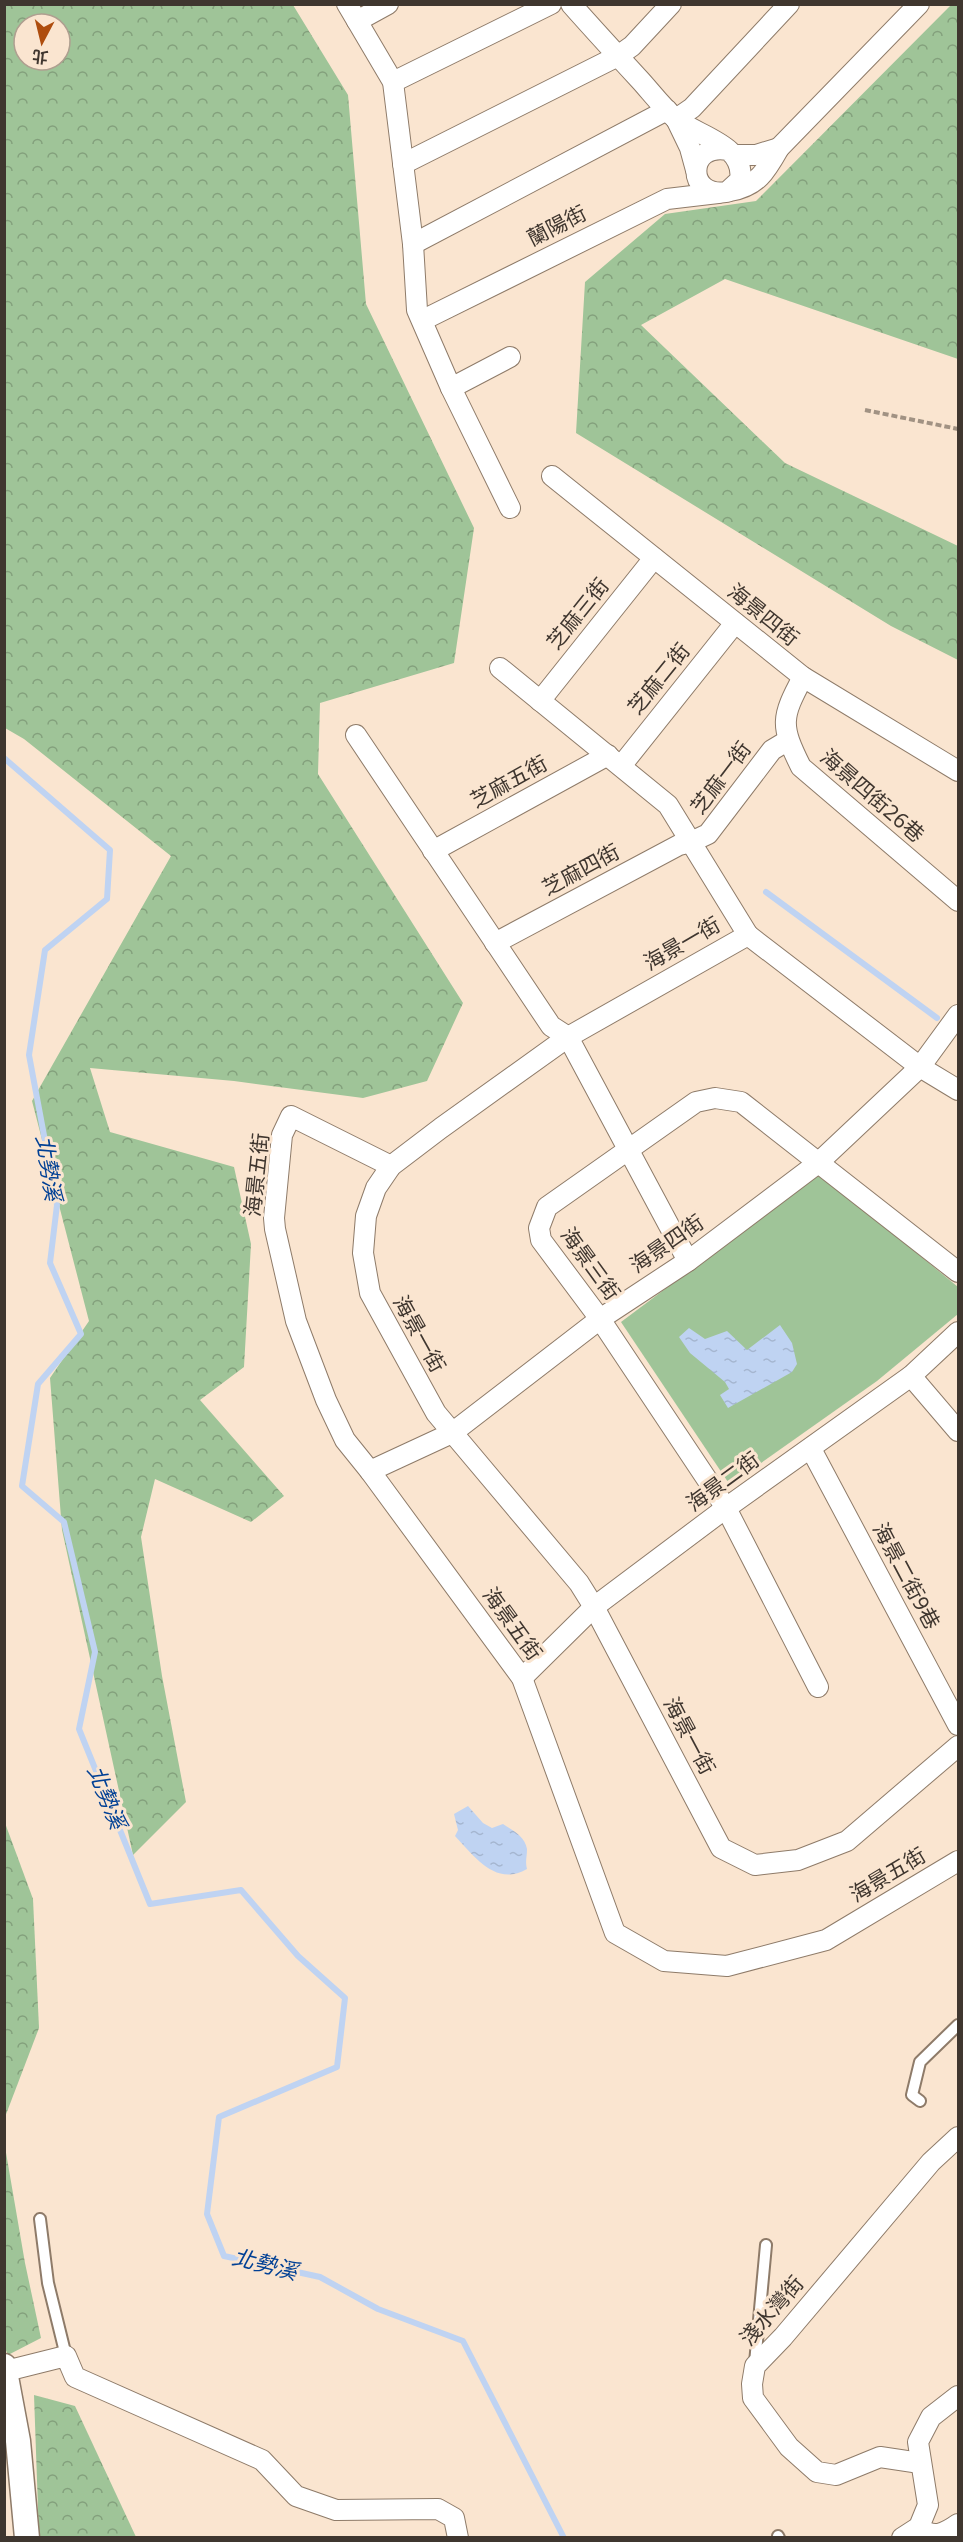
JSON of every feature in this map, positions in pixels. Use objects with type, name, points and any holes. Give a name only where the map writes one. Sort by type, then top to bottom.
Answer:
[{"type":"street","points":[[388,4],[352,13],[393,82],[413,244],[417,310],[451,388],[510,508]]},
{"type":"street","points":[[393,82],[551,4]]},
{"type":"street","points":[[571,4],[672,114],[731,152],[740,163],[740,180],[723,193],[710,192],[702,187],[690,148],[672,114]]},
{"type":"street","points":[[403,164],[618,56],[632,46],[671,4]]},
{"type":"street","points":[[413,244],[672,114],[692,108],[789,4]]},
{"type":"street","name":"蘭陽街","points":[[423,320],[591,235],[668,199],[741,189],[764,175],[779,148],[919,4]]},
{"type":"street","points":[[696,170],[703,154],[710,150],[756,155],[779,148]]},
{"type":"street","points":[[451,388],[510,357]]},
{"type":"street","name":"海景四街","points":[[552,476],[803,677],[958,771]]},
{"type":"street","name":"芝麻三街","points":[[540,701],[654,558]]},
{"type":"street","name":"芝麻二街","points":[[614,761],[735,623]]},
{"type":"street","points":[[500,668],[668,805],[748,935]]},
{"type":"street","name":"海景四街26巷","points":[[803,677],[788,704],[784,720],[788,741],[801,768],[958,901]]},
{"type":"street","points":[[356,735],[551,1026],[568,1037],[688,1261]]},
{"type":"street","name":"芝麻一街","points":[[691,842],[708,834],[772,750],[788,741]]},
{"type":"street","name":"芝麻五街","points":[[433,851],[614,761]]},
{"type":"street","name":"芝麻四街","points":[[495,943],[679,845],[691,842]]},
{"type":"street","name":"海景一街","points":[[958,1090],[920,1066],[748,935],[568,1037],[441,1128],[392,1167],[376,1188],[366,1216],[363,1253],[370,1293],[436,1413],[579,1582],[721,1848],[754,1865],[798,1860],[848,1841],[958,1746]]},
{"type":"street","name":"海景四街","points":[[370,1471],[452,1433],[600,1319],[688,1261],[818,1163],[920,1066],[958,1015]]},
{"type":"street","name":"海景三街","points":[[818,1687],[726,1508],[600,1319],[541,1240],[539,1227],[547,1207],[563,1194],[696,1102],[715,1098],[741,1102],[958,1272]]},
{"type":"street","name":"海景五街","points":[[392,1167],[291,1116],[282,1135],[274,1218],[296,1321],[326,1400],[345,1440],[522,1678],[615,1933],[664,1961],[727,1966],[826,1940],[958,1861]]},
{"type":"street","name":"海景二街","points":[[522,1678],[594,1607],[726,1508],[911,1376],[958,1332]]},
{"type":"street","points":[[911,1376],[958,1431]]},
{"type":"street","name":"海景二街9巷","points":[[811,1449],[958,1725]]},
{"type":"street","name":"淺水灣街","points":[[920,2463],[880,2457],[836,2475],[817,2472],[789,2447],[753,2398],[755,2367],[931,2162],[958,2137]]},
{"type":"street","points":[[27,2538],[18,2440],[5,2369],[66,2356],[75,2377],[262,2460],[296,2496],[336,2510],[438,2509],[454,2518],[458,2538]]},
{"type":"street","points":[[902,2538],[919,2527],[928,2505],[918,2442],[931,2417],[958,2396]]},
{"type":"street","points":[[919,2527],[928,2535],[935,2535],[950,2530],[958,2524]]},
{"type":"lane","points":[[920,2102],[912,2095],[920,2062],[958,2025]]},
{"type":"lane","points":[[40,2219],[48,2283],[66,2356]]},
{"type":"lane","points":[[755,2367],[766,2245]]},
{"type":"path","points":[[865,410],[958,429]]},
{"type":"green space","points":[[5,4],[293,5],[348,95],[366,304],[474,528],[454,663],[320,703],[318,774],[463,1003],[427,1081],[363,1098],[234,1081],[90,1068],[110,1132],[234,1167],[251,1244],[244,1367],[200,1400],[284,1496],[251,1522],[155,1479],[141,1537],[162,1676],[186,1802],[133,1855],[62,1530],[50,1378],[89,1321],[32,1101],[171,856],[24,739],[5,728]]},
{"type":"green space","points":[[952,4],[958,5],[958,359],[725,279],[641,325],[785,463],[958,546],[958,660],[891,626],[576,433],[585,282],[665,214],[756,201]]},
{"type":"green space","points":[[820,1173],[958,1287],[958,1314],[877,1381],[730,1485],[621,1322]]},
{"type":"green space","points":[[5,1823],[33,1899],[39,2028],[5,2117]]},
{"type":"green space","points":[[4,2141],[25,2263],[41,2338],[8,2355],[4,2346]]},
{"type":"green space","points":[[34,2395],[75,2406],[136,2537],[39,2537]]},
{"type":"water","points":[[780,1325],[792,1343],[797,1364],[792,1372],[728,1408],[720,1395],[729,1389],[725,1382],[690,1353],[679,1337],[689,1328],[705,1339],[727,1331],[747,1350]]},
{"type":"water","points":[[468,1806],[483,1823],[492,1828],[503,1824],[521,1837],[527,1849],[527,1869],[516,1874],[496,1872],[470,1853],[455,1836],[458,1830],[454,1814]]},
{"type":"waterway","name":"北勢溪","points":[[4,758],[110,850],[107,899],[45,950],[29,1055],[57,1205],[50,1263],[81,1334],[38,1384],[22,1486],[64,1522],[95,1652],[79,1729],[150,1904],[241,1890],[298,1956],[345,1998],[337,2067],[219,2117],[207,2214],[224,2256],[320,2277],[378,2309],[463,2341],[564,2538]]},
{"type":"waterway","points":[[766,892],[937,1018]]}]
